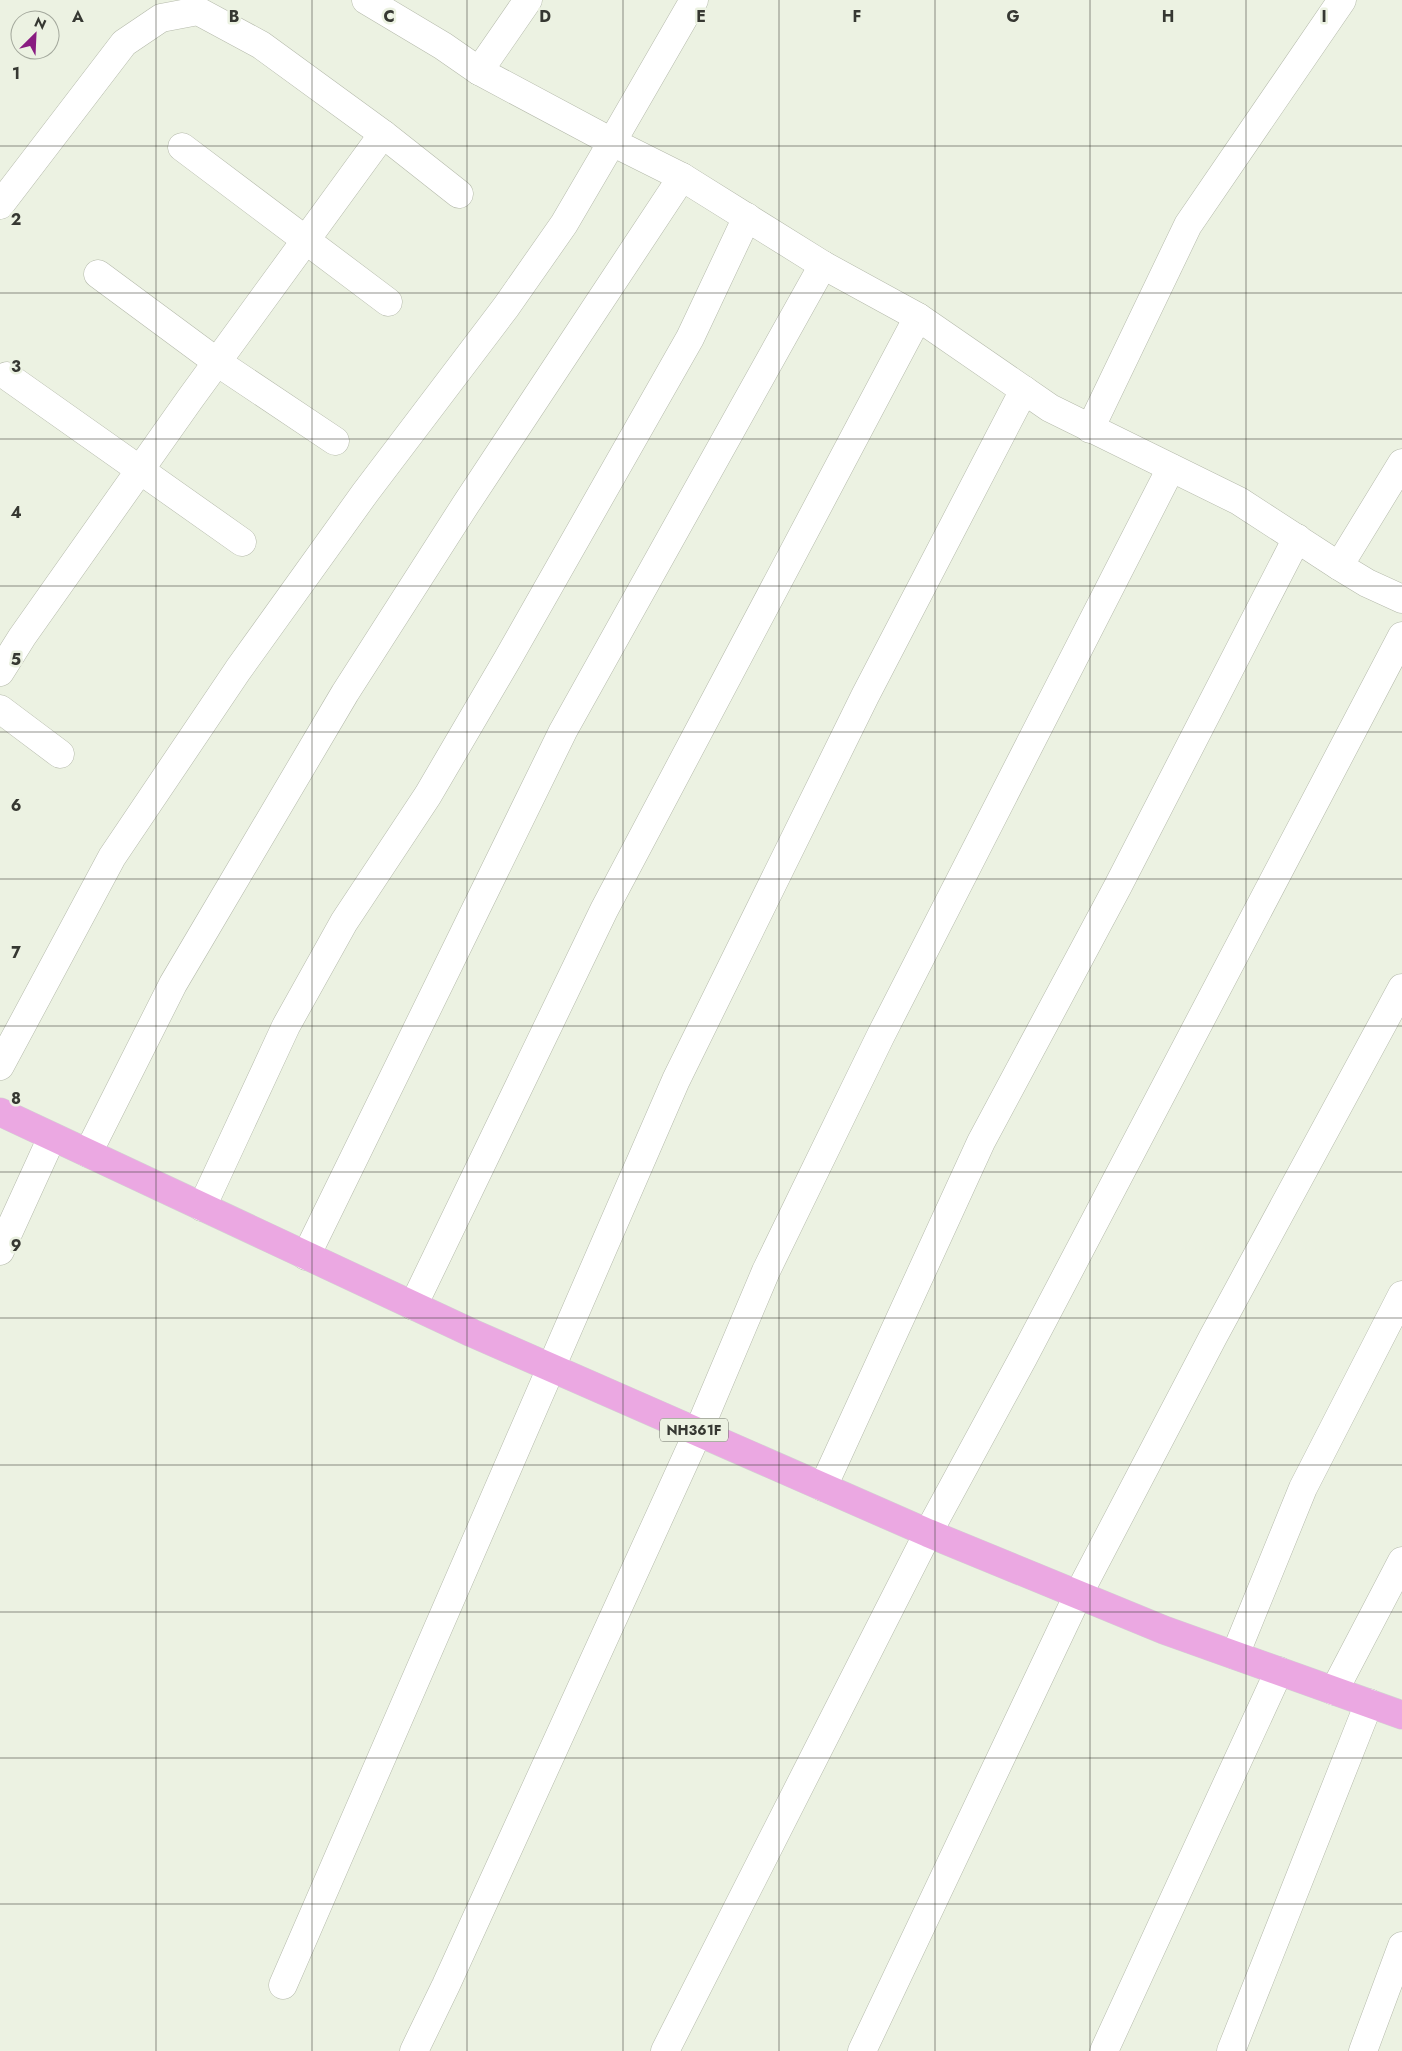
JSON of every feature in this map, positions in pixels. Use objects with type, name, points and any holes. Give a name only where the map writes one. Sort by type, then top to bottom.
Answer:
[{"type":"highway","name":"NH361F","points":[[0,1112],[413,1306],[928,1533],[1164,1630],[1402,1715]]},
{"type":"street","points":[[479,71],[528,0]]},
{"type":"street","points":[[0,1066],[112,858],[244,662],[365,493],[506,307],[564,224],[694,0]]},
{"type":"street","points":[[1090,429],[1188,225],[1342,0]]},
{"type":"street","points":[[370,1],[444,46],[479,71],[682,177],[823,265],[918,317],[1050,408],[1239,501],[1367,583],[1402,599]]},
{"type":"street","points":[[0,205],[124,43],[161,18],[198,11],[261,45],[383,134],[458,194]]},
{"type":"street","points":[[0,672],[22,637],[383,134]]},
{"type":"street","points":[[182,147],[388,302]]},
{"type":"street","points":[[88,1153],[173,984],[345,693],[466,504],[682,177]]},
{"type":"street","points":[[202,1207],[286,1026],[344,922],[428,795],[507,660],[690,338],[746,217]]},
{"type":"street","points":[[306,1256],[563,731],[823,265]]},
{"type":"street","points":[[98,274],[218,362],[335,441]]},
{"type":"street","points":[[413,1306],[604,910],[918,317]]},
{"type":"street","points":[[7,376],[242,542]]},
{"type":"street","points":[[282,1985],[676,1080],[865,696],[1024,390]]},
{"type":"street","points":[[1339,566],[1402,462]]},
{"type":"street","points":[[414,2051],[698,1432],[766,1271],[880,1037],[1171,468]]},
{"type":"street","points":[[823,1487],[981,1142],[1118,886],[1297,538]]},
{"type":"street","points":[[665,2051],[928,1533],[1023,1358],[1402,636]]},
{"type":"street","points":[[0,709],[60,754]]},
{"type":"street","points":[[862,2051],[1078,1595],[1213,1337],[1402,988]]},
{"type":"street","points":[[0,1251],[52,1137]]},
{"type":"street","points":[[1235,1655],[1303,1488],[1402,1296]]},
{"type":"street","points":[[1334,1691],[1402,1561]]},
{"type":"street","points":[[1104,2051],[1279,1671]]},
{"type":"street","points":[[1231,2051],[1369,1703]]},
{"type":"street","points":[[1362,2051],[1402,1946]]}]
